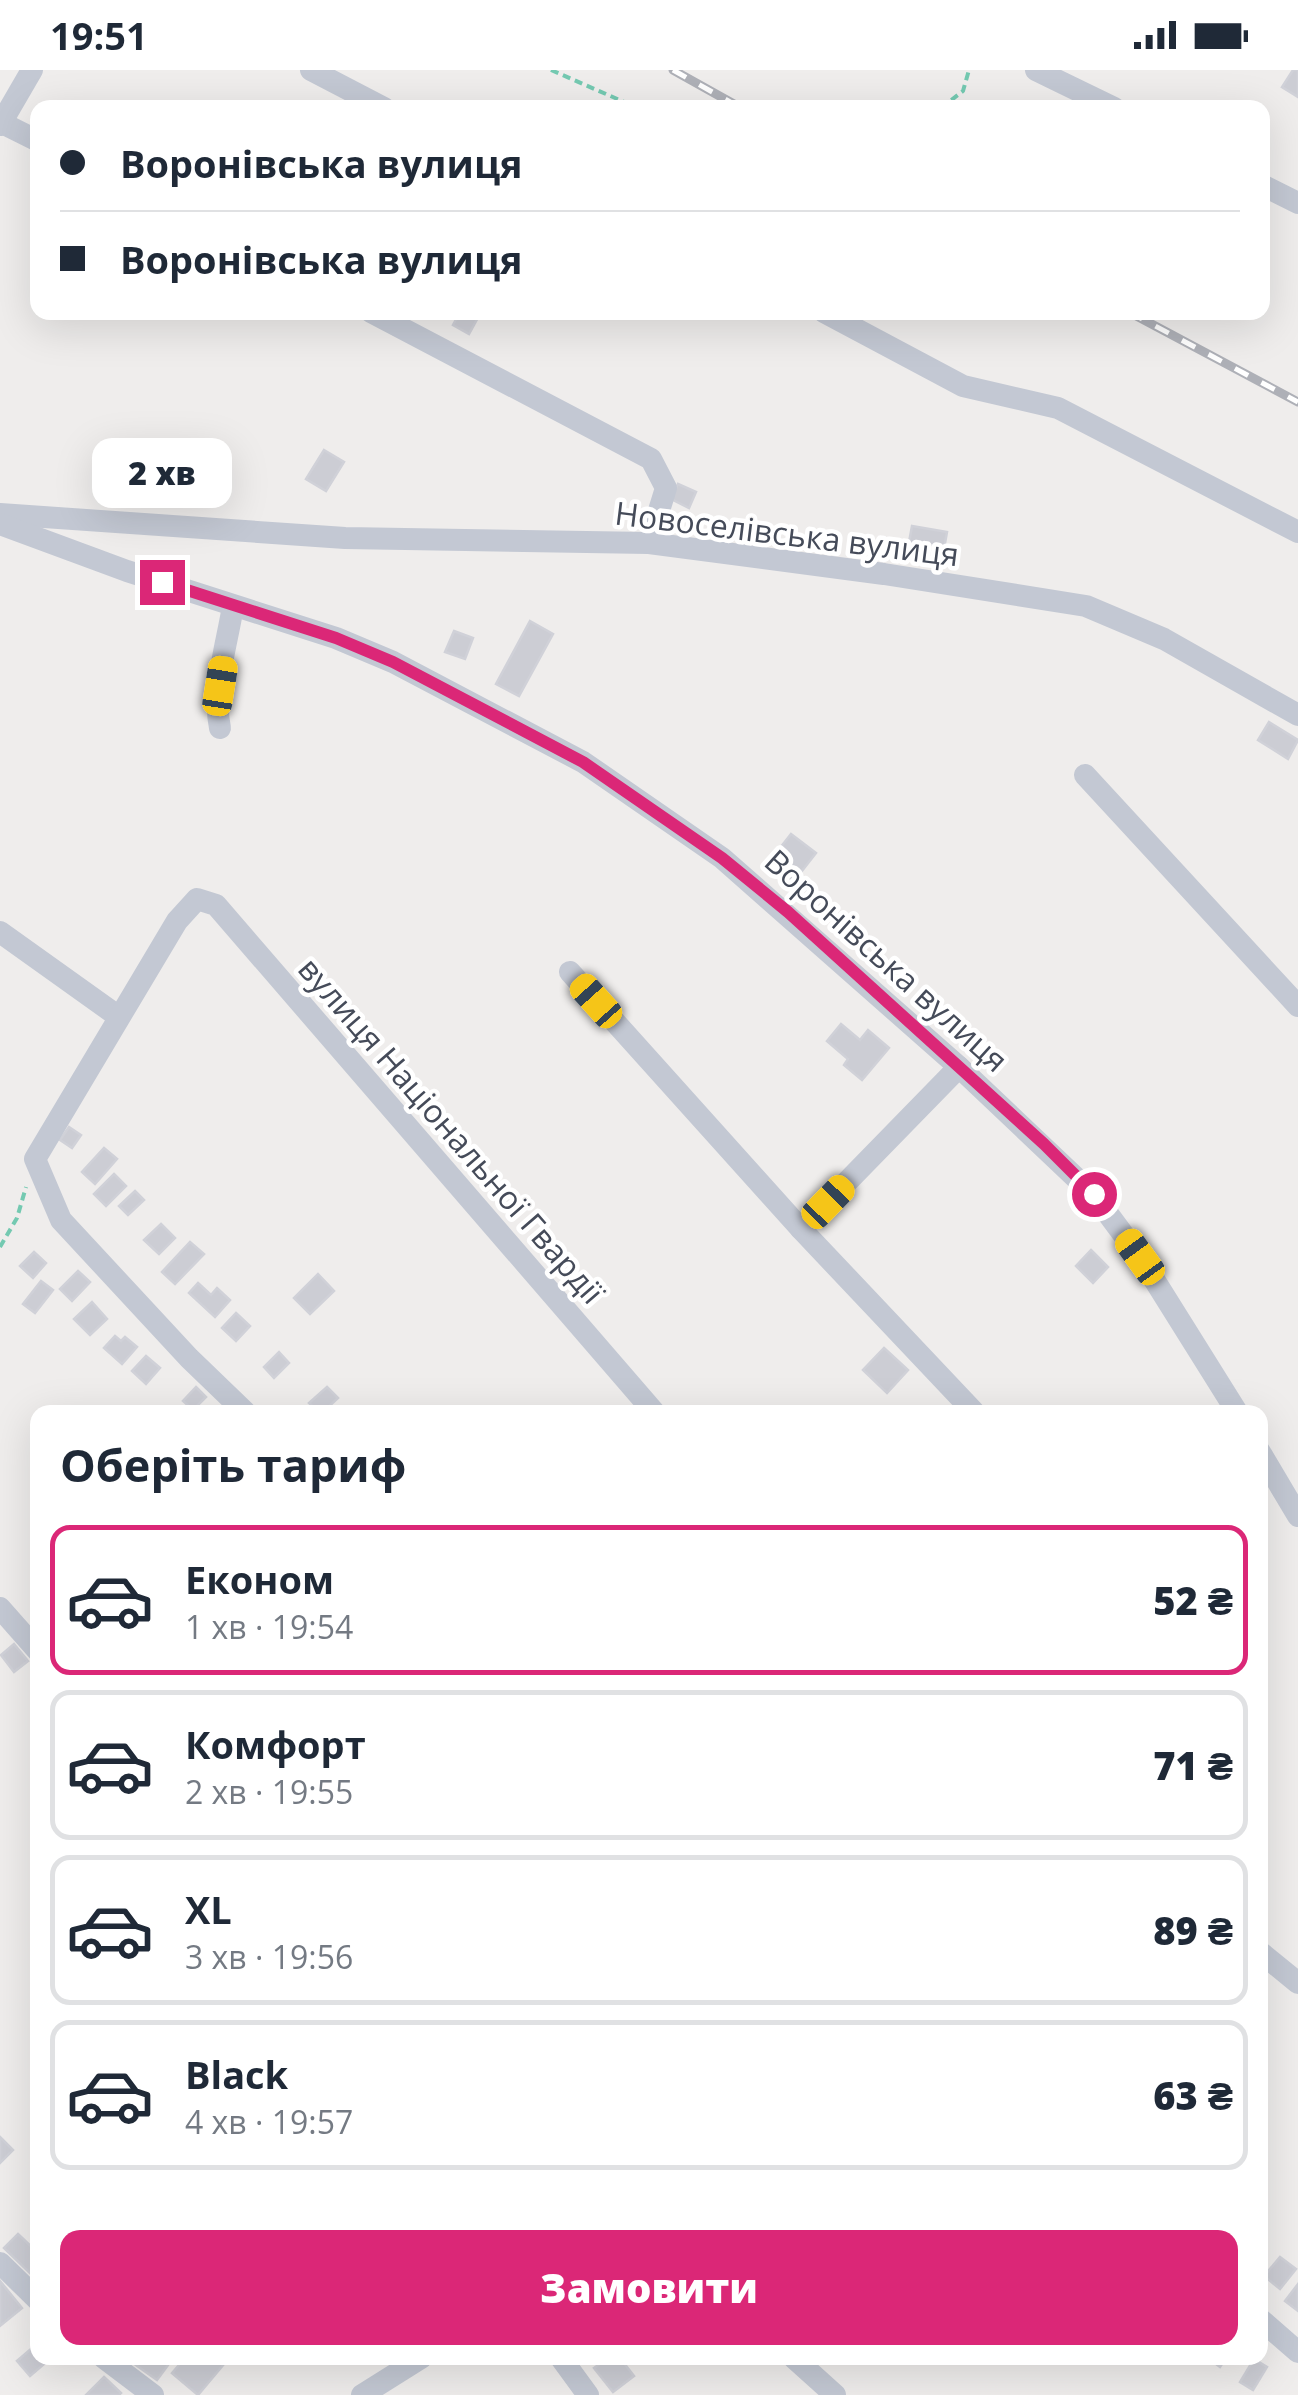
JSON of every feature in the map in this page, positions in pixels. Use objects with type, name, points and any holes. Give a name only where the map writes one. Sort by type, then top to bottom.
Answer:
[{"type":"street","points":[[30,137],[1,124],[32,70]]},
{"type":"street","points":[[312,70],[369,100]]},
{"type":"street","points":[[1036,70],[1098,100]]},
{"type":"street","points":[[1270,189],[1298,203]]},
{"type":"street","points":[[387,320],[651,459],[666,488],[649,542]]},
{"type":"street","points":[[839,320],[963,386],[1058,408],[1298,532]]},
{"type":"street","name":"Новоселівська вулиця","points":[[0,514],[346,538],[649,542],[884,574],[1086,606],[1164,639],[1298,716]]},
{"type":"street","name":"Воронівська вулиця","points":[[0,524],[232,606],[336,638],[393,662],[583,762],[722,858],[960,1067],[1094,1194],[1140,1257],[1232,1405]]},
{"type":"street","points":[[220,728],[220,686],[232,606]]},
{"type":"street","points":[[1086,776],[1298,1006]]},
{"type":"street","name":"вулиця Національної Гвардії","points":[[119,1017],[177,921],[196,899],[216,906],[648,1405]]},
{"type":"street","points":[[0,932],[119,1017],[35,1159],[62,1220],[238,1405]]},
{"type":"street","points":[[570,972],[801,1229],[967,1405]]},
{"type":"street","points":[[801,1229],[960,1067]]},
{"type":"street","points":[[1268,1465],[1298,1516]]},
{"type":"street","points":[[0,1608],[30,1643]]},
{"type":"street","points":[[1268,1959],[1298,1983]]},
{"type":"street","points":[[0,2263],[30,2292]]},
{"type":"street","points":[[1268,2326],[1298,2352]]},
{"type":"street","points":[[113,2365],[152,2395]]},
{"type":"street","points":[[362,2395],[411,2365]]},
{"type":"street","points":[[566,2365],[588,2395]]},
{"type":"street","points":[[802,2365],[836,2395]]},
{"type":"path","points":[[552,70],[620,100]]},
{"type":"path","points":[[951,100],[963,90],[969,70]]},
{"type":"path","points":[[0,1246],[17,1218],[35,1159]]},
{"type":"building","points":[[1293,70],[1298,70],[1298,97],[1282,87]]},
{"type":"building","points":[[456,320],[477,320],[469,334],[453,325]]},
{"type":"building","points":[[324,450],[344,462],[326,491],[306,479]]},
{"type":"building","points":[[678,484],[696,492],[689,508],[671,499]]},
{"type":"building","points":[[912,526],[947,532],[942,560],[907,553]]},
{"type":"building","points":[[530,621],[553,634],[519,696],[496,684]]},
{"type":"building","points":[[454,631],[473,638],[465,659],[445,652]]},
{"type":"building","points":[[1269,722],[1298,740],[1288,759],[1258,740]]},
{"type":"building","points":[[791,834],[816,853],[794,881],[769,862]]},
{"type":"building","points":[[841,1024],[860,1040],[868,1030],[889,1048],[862,1080],[844,1065],[848,1059],[827,1041]]},
{"type":"building","points":[[69,1127],[81,1135],[72,1148],[60,1140]]},
{"type":"building","points":[[104,1148],[117,1159],[95,1184],[82,1172]]},
{"type":"building","points":[[114,1174],[126,1186],[106,1206],[94,1194]]},
{"type":"building","points":[[135,1191],[144,1200],[128,1215],[119,1206]]},
{"type":"building","points":[[161,1224],[175,1238],[159,1254],[144,1240]]},
{"type":"building","points":[[190,1242],[204,1254],[175,1284],[162,1272]]},
{"type":"building","points":[[1091,1250],[1108,1267],[1093,1283],[1076,1266]]},
{"type":"building","points":[[34,1252],[46,1263],[33,1278],[20,1266]]},
{"type":"building","points":[[78,1271],[90,1282],[72,1301],[60,1289]]},
{"type":"building","points":[[318,1274],[334,1291],[310,1314],[294,1298]]},
{"type":"building","points":[[41,1281],[53,1290],[35,1313],[23,1304]]},
{"type":"building","points":[[198,1283],[211,1295],[217,1288],[230,1300],[215,1317],[189,1293]]},
{"type":"building","points":[[92,1302],[107,1319],[90,1335],[74,1319]]},
{"type":"building","points":[[236,1313],[250,1326],[236,1341],[222,1328]]},
{"type":"building","points":[[115,1336],[121,1341],[125,1337],[137,1347],[122,1364],[104,1348]]},
{"type":"building","points":[[884,1348],[908,1370],[887,1393],[863,1370]]},
{"type":"building","points":[[279,1352],[289,1363],[274,1378],[264,1367]]},
{"type":"building","points":[[146,1356],[160,1368],[146,1384],[132,1371]]},
{"type":"building","points":[[196,1387],[206,1397],[198,1405],[183,1401]]},
{"type":"building","points":[[327,1387],[338,1398],[330,1405],[309,1403]]},
{"type":"building","points":[[14,1644],[28,1661],[14,1672],[1,1655]]},
{"type":"building","points":[[0,2137],[13,2150],[0,2163]]},
{"type":"building","points":[[18,2234],[30,2245],[30,2273],[4,2248]]},
{"type":"building","points":[[1280,2257],[1296,2269],[1280,2289],[1268,2279],[1268,2271]]},
{"type":"building","points":[[0,2281],[22,2308],[0,2326]]},
{"type":"building","points":[[1298,2284],[1298,2311],[1285,2301]]},
{"type":"building","points":[[30,2350],[30,2365],[43,2365],[30,2376],[17,2361]]},
{"type":"building","points":[[136,2365],[168,2365],[157,2380]]},
{"type":"building","points":[[179,2365],[223,2365],[198,2395],[172,2373]]},
{"type":"building","points":[[625,2365],[634,2376],[613,2392],[594,2368]]},
{"type":"building","points":[[1250,2365],[1267,2367],[1253,2390],[1240,2382]]},
{"type":"building","points":[[104,2377],[121,2393],[86,2395]]},
{"type":"railway","points":[[673,70],[727,100]]},
{"type":"railway","points":[[1144,320],[1298,402]]},
{"type":"route","points":[[162,582],[336,638],[393,662],[583,762],[722,858],[788,912],[1094,1194]]}]
